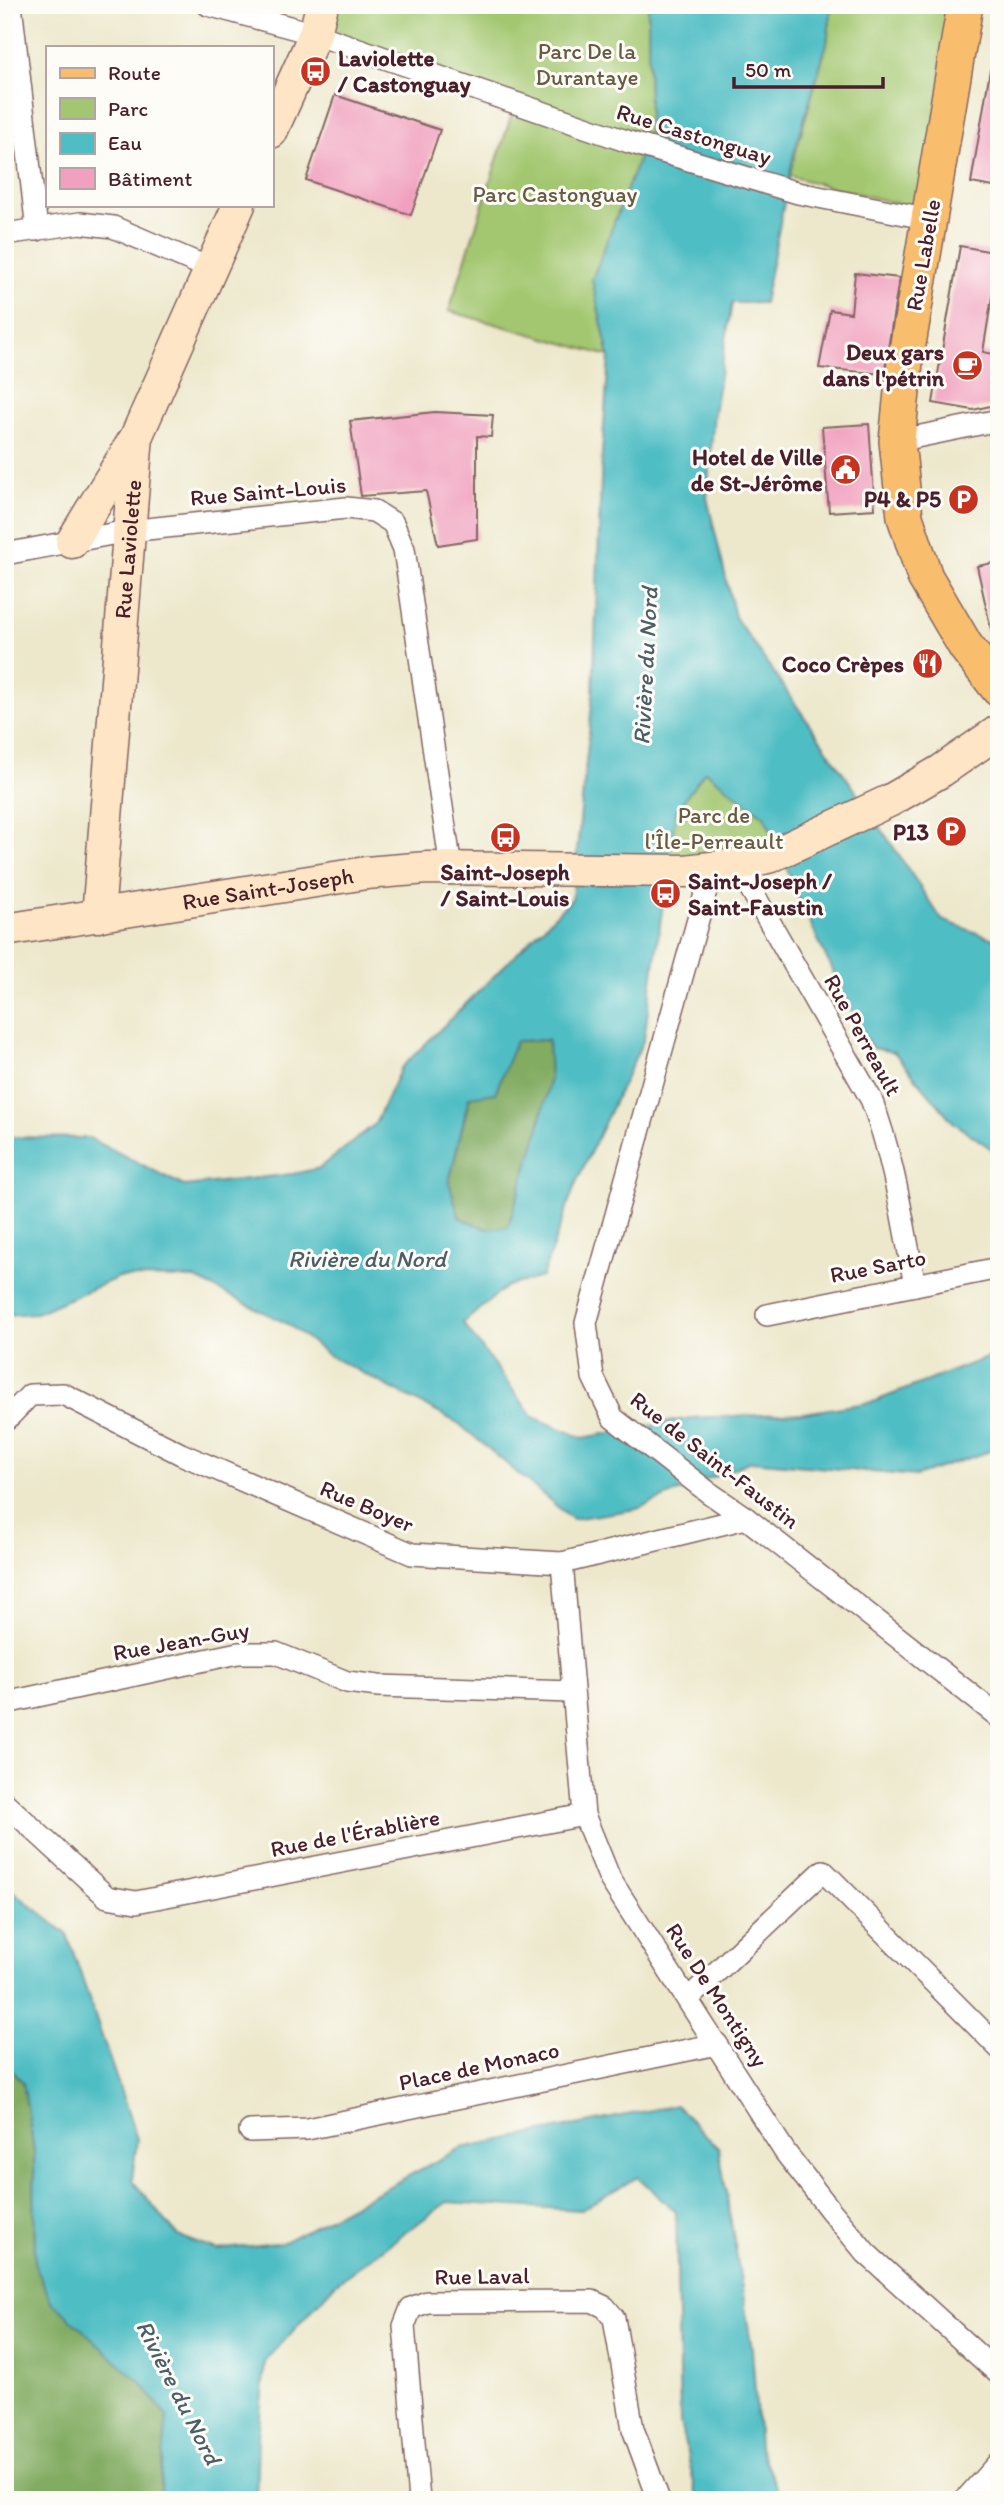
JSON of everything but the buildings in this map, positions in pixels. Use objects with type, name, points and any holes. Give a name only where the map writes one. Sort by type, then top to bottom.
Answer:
[{"type":"main road","name":"Rue Labelle","points":[[965,5],[905,362],[897,441],[905,517],[925,577],[966,647],[999,689]]},
{"type":"street","points":[[11,5],[37,230]]},
{"type":"street","name":"Rue Castonguay","points":[[208,5],[318,19],[629,142],[798,193],[930,219]]},
{"type":"street","points":[[273,127],[318,19]]},
{"type":"street","name":"Rue Laviolette","points":[[97,916],[137,435],[239,206]]},
{"type":"street","points":[[5,234],[80,223],[113,227],[211,270]]},
{"type":"street","points":[[897,441],[999,420]]},
{"type":"street","points":[[72,542],[137,435]]},
{"type":"street","name":"Rue Saint-Louis","points":[[5,554],[128,531],[346,508],[374,511],[393,523],[404,549],[451,868]]},
{"type":"street","points":[[711,868],[771,856],[891,800],[941,771],[999,731]]},
{"type":"street","name":"Rue Saint-Joseph","points":[[5,930],[366,873],[451,868],[711,868]]},
{"type":"street","name":"Rue Perreault","points":[[711,868],[871,1099],[890,1159],[915,1285]]},
{"type":"street","name":"Rue de Saint-Faustin","points":[[711,868],[586,1323],[593,1377],[613,1418],[746,1518],[999,1717]]},
{"type":"street","name":"Rue Sarto","points":[[767,1315],[999,1268]]},
{"type":"street","name":"Rue Boyer","points":[[5,1421],[30,1395],[63,1394],[181,1454],[412,1554],[562,1563],[746,1518]]},
{"type":"street","name":"Rue De Montigny","points":[[562,1563],[584,1815],[610,1879],[785,2152],[866,2253],[999,2374]]},
{"type":"street","name":"Rue Jean-Guy","points":[[5,1703],[238,1653],[276,1653],[347,1682],[378,1686],[572,1692]]},
{"type":"street","name":"Rue de l'Érablière","points":[[5,1803],[107,1897],[136,1902],[584,1815]]},
{"type":"street","points":[[688,1999],[823,1871],[999,2048]]},
{"type":"street","name":"Place de Monaco","points":[[250,2132],[307,2129],[717,2043]]},
{"type":"street","name":"Rue Laval","points":[[419,2500],[404,2326],[411,2308],[428,2302],[592,2301],[605,2307],[614,2318],[633,2429],[659,2500]]},
{"type":"street","points":[[965,2500],[999,2462]]},
{"type":"green space","name":"Parc De la Durantaye","points":[[322,5],[648,5],[649,132],[629,142],[315,34]]},
{"type":"green space","points":[[832,5],[958,5],[925,211],[789,176],[827,43]]},
{"type":"green space","name":"Parc Castonguay","points":[[514,107],[641,153],[592,280],[609,356],[449,311]]},
{"type":"green space","name":"Parc de l'Île-Perreault","points":[[705,771],[764,816],[777,843],[668,864],[676,811]]},
{"type":"green space","points":[[548,1040],[550,1078],[538,1132],[508,1228],[486,1229],[459,1217],[449,1182],[470,1096],[495,1093],[516,1041]]},
{"type":"green space","points":[[5,2064],[23,2082],[34,2150],[35,2265],[143,2385],[167,2416],[159,2500],[5,2500]]},
{"type":"water","name":"Rivière du Nord","points":[[648,5],[832,5],[827,43],[794,153],[764,303],[732,303],[714,412],[707,498],[735,617],[942,920],[999,941],[999,1154],[953,1122],[894,1052],[872,1048],[796,893],[764,816],[705,771],[676,811],[644,1039],[575,1185],[542,1277],[507,1286],[463,1323],[533,1417],[583,1438],[691,1418],[804,1413],[873,1402],[999,1353],[999,1448],[916,1476],[751,1461],[637,1509],[572,1519],[458,1423],[328,1355],[288,1324],[194,1278],[119,1277],[36,1313],[5,1315],[5,1137],[89,1138],[184,1186],[293,1174],[320,1168],[375,1124],[401,1068],[572,899],[593,694],[602,453],[609,356],[592,280],[649,132]],"holes":[[[548,1040],[550,1078],[538,1132],[508,1227],[486,1229],[459,1217],[449,1182],[469,1097],[495,1093],[516,1041]]]},
{"type":"water","name":"Rivière du Nord","points":[[5,1885],[67,1934],[137,2139],[132,2180],[178,2236],[217,2250],[284,2242],[461,2148],[676,2105],[719,2149],[752,2349],[759,2447],[782,2500],[698,2500],[680,2423],[676,2212],[638,2177],[581,2210],[447,2202],[335,2284],[265,2362],[258,2437],[256,2500],[159,2500],[167,2416],[143,2385],[51,2301],[35,2265],[34,2150],[23,2082],[5,2064]]},
{"type":"place","name":"Laviolette / Castonguay","points":[[315,71]]},
{"type":"place","name":"Deux gars dans l'pétrin","points":[[967,365]]},
{"type":"place","name":"Hotel de Ville de St-Jérôme","points":[[846,470]]},
{"type":"place","name":"P4 & P5","points":[[964,499]]},
{"type":"place","name":"Coco Crèpes","points":[[927,664]]},
{"type":"place","name":"P13","points":[[952,832]]},
{"type":"place","name":"Saint-Joseph / Saint-Louis","points":[[505,838]]},
{"type":"place","name":"Saint-Joseph / Saint-Faustin","points":[[665,894]]}]
